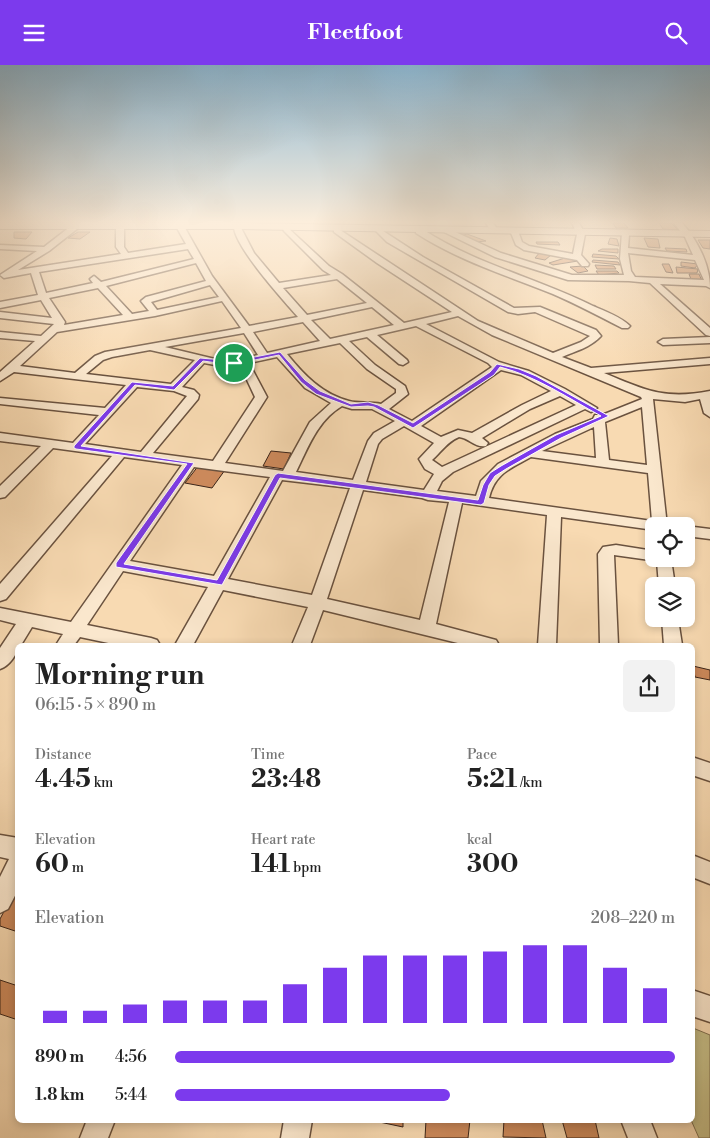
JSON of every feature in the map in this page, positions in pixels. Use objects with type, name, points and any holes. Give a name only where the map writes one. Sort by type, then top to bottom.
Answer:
[{"type":"street","points":[[2,276],[21,273]]},
{"type":"street","points":[[35,273],[43,296],[58,326]]},
{"type":"street","points":[[89,273],[98,285],[130,317]]},
{"type":"street","points":[[0,305],[146,273]]},
{"type":"street","points":[[206,273],[264,356]]},
{"type":"street","points":[[267,273],[304,318],[328,343]]},
{"type":"street","points":[[334,273],[402,326]]},
{"type":"street","points":[[399,273],[484,328],[647,397],[685,399],[708,394],[710,413]]},
{"type":"street","points":[[445,273],[511,310],[516,312],[530,308],[544,312],[592,332],[596,336],[585,343],[552,357]]},
{"type":"street","points":[[507,273],[573,299],[625,326]]},
{"type":"street","points":[[556,273],[581,279],[630,278],[635,281],[710,284]]},
{"type":"street","points":[[593,273],[598,279]]},
{"type":"street","points":[[628,273],[630,278]]},
{"type":"street","points":[[278,286],[339,276]]},
{"type":"street","points":[[155,313],[146,301],[149,299],[212,282]]},
{"type":"street","points":[[653,282],[710,333]]},
{"type":"street","points":[[0,315],[58,326],[155,313],[225,298]]},
{"type":"street","points":[[544,312],[573,299]]},
{"type":"street","points":[[77,376],[100,358],[374,304]]},
{"type":"street","points":[[151,347],[224,363],[244,361],[461,313]]},
{"type":"street","points":[[418,323],[497,365],[525,373],[561,391],[603,417]]},
{"type":"street","points":[[0,378],[58,326]]},
{"type":"street","points":[[370,334],[403,362]]},
{"type":"street","points":[[0,335],[44,339]]},
{"type":"street","points":[[343,340],[371,367],[402,388],[402,394],[381,409]]},
{"type":"street","points":[[663,342],[710,340]]},
{"type":"street","points":[[280,353],[309,387],[341,402],[351,405],[371,405],[381,409],[441,442]]},
{"type":"street","points":[[174,388],[202,359]]},
{"type":"street","points":[[216,466],[261,397],[251,380],[244,361]]},
{"type":"street","points":[[591,372],[710,361]]},
{"type":"street","points":[[302,643],[318,602],[373,441],[408,423],[497,370],[497,365]]},
{"type":"street","points":[[11,368],[174,388],[190,392],[193,395],[192,399],[145,455]]},
{"type":"street","points":[[76,447],[134,383]]},
{"type":"street","points":[[472,437],[526,407],[561,391]]},
{"type":"street","points":[[481,503],[486,485],[493,475],[559,437],[647,397]]},
{"type":"street","points":[[647,397],[659,517]]},
{"type":"street","points":[[0,401],[107,411]]},
{"type":"street","points":[[185,643],[282,476],[317,421],[331,407],[341,402]]},
{"type":"street","points":[[428,496],[436,479],[442,473],[585,405]]},
{"type":"street","points":[[603,417],[603,463]]},
{"type":"street","points":[[442,473],[430,466],[425,459],[439,447],[441,442],[456,433],[472,437],[490,449]]},
{"type":"street","points":[[0,437],[145,455],[282,476],[645,524]]},
{"type":"street","points":[[0,495],[50,444]]},
{"type":"street","points":[[0,595],[121,453]]},
{"type":"street","points":[[529,453],[655,470]]},
{"type":"street","points":[[66,643],[191,463]]},
{"type":"street","points":[[427,627],[456,499]]},
{"type":"street","points":[[547,643],[554,512]]},
{"type":"street","points":[[695,532],[710,534]]},
{"type":"street","points":[[609,643],[606,553],[616,550],[645,555]]},
{"type":"street","points":[[119,565],[318,602],[427,627],[483,643]]},
{"type":"street","points":[[0,614],[141,643]]},
{"type":"street","points":[[0,662],[28,620]]},
{"type":"street","points":[[671,627],[673,643]]},
{"type":"street","points":[[695,767],[710,772]]},
{"type":"street","points":[[0,846],[15,848]]},
{"type":"street","points":[[695,867],[710,873]]},
{"type":"street","points":[[0,901],[15,871]]},
{"type":"street","points":[[695,1004],[710,1009]]},
{"type":"street","points":[[94,1138],[99,1123]]},
{"type":"street","points":[[295,1138],[298,1123]]},
{"type":"street","points":[[636,1123],[643,1138]]},
{"type":"shaded area","points":[[695,1029],[710,1035],[710,1138],[699,1138],[692,1123],[695,1123]]},
{"type":"building","points":[[598,273],[618,273],[599,275]]},
{"type":"building","points":[[689,274],[699,274],[702,281],[692,282]]},
{"type":"building","points":[[271,451],[291,453],[284,469],[263,466]]},
{"type":"building","points":[[199,465],[225,470],[212,488],[185,483]]},
{"type":"building","points":[[695,666],[710,670],[710,680],[695,677]]},
{"type":"building","points":[[13,894],[15,894],[15,931],[0,926],[0,919]]},
{"type":"building","points":[[0,980],[15,985],[15,1019],[0,1014]]},
{"type":"building","points":[[384,1123],[403,1123],[403,1127]]},
{"type":"building","points":[[426,1123],[470,1123],[468,1138],[425,1138]]},
{"type":"building","points":[[504,1123],[543,1123],[546,1138],[503,1137]]},
{"type":"building","points":[[563,1123],[596,1123],[599,1138],[567,1138]]},
{"type":"route","points":[[280,353],[303,381],[318,393],[354,406],[368,404],[376,406],[413,426],[497,370],[497,365],[534,377],[606,416],[559,437],[503,467],[493,475],[486,485],[481,503],[278,475],[219,583],[119,565],[191,463],[145,455],[76,447],[134,383],[174,388],[202,359],[234,363],[280,353]]}]
